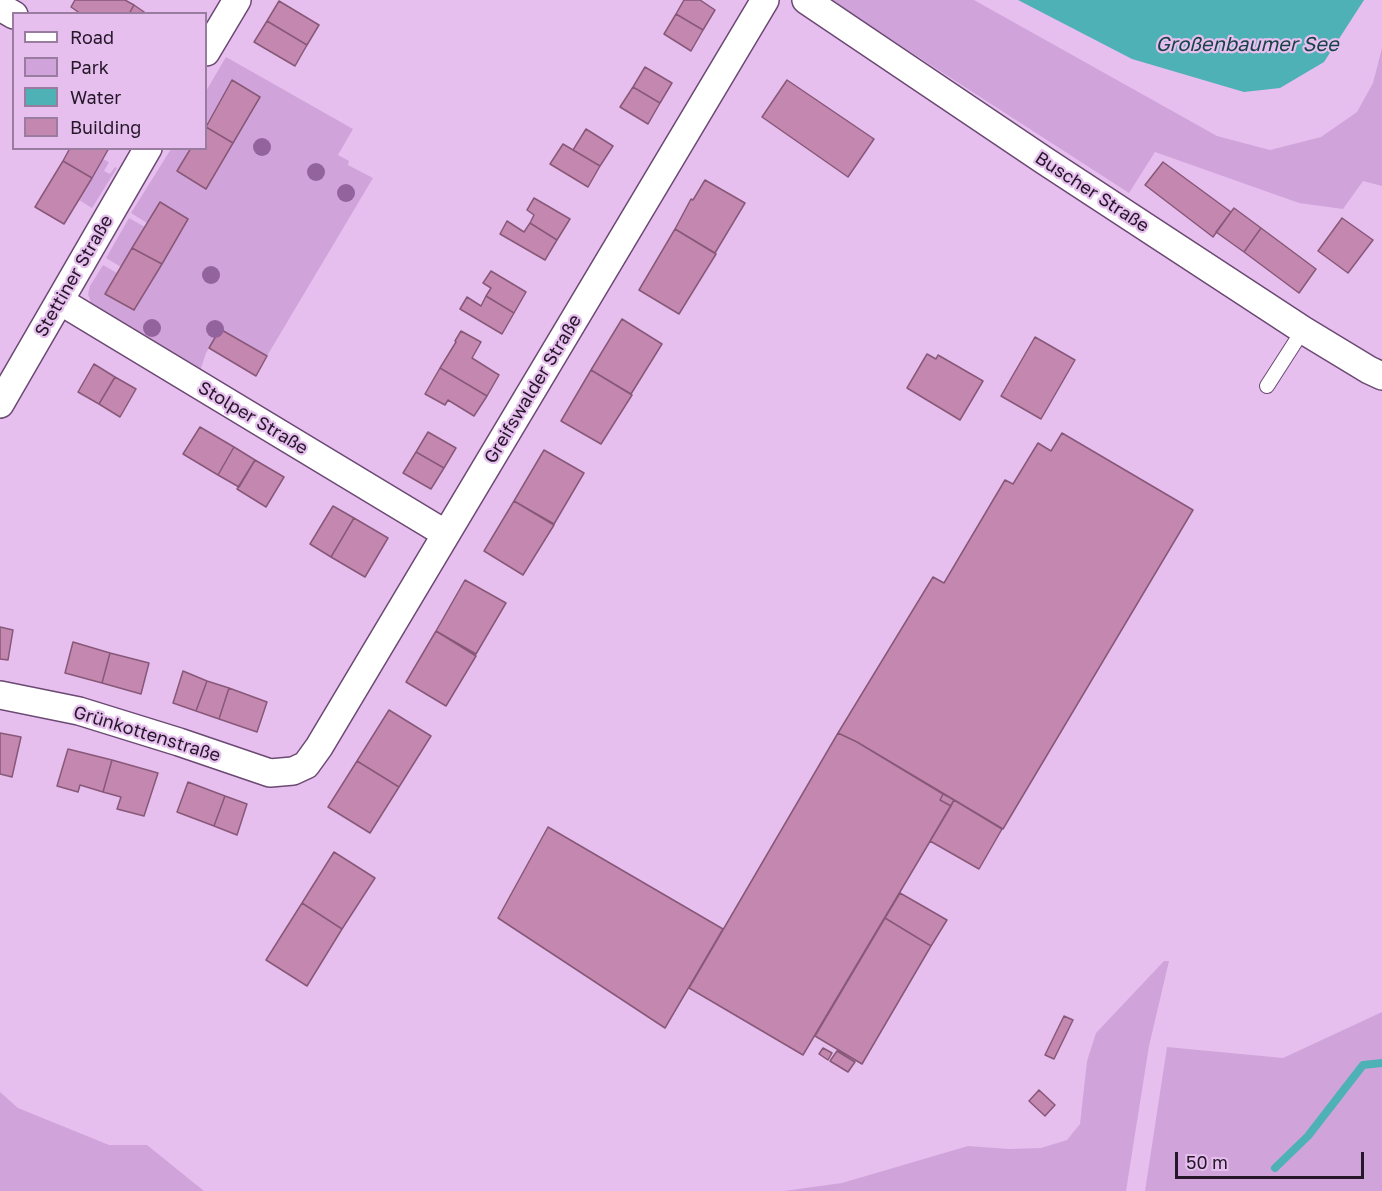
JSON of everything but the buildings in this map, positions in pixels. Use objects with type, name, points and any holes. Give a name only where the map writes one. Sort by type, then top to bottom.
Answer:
[{"type":"street","points":[[207,50],[237,0]]},
{"type":"street","name":"Greifswalder Straße","points":[[293,771],[306,765],[319,747],[765,0]]},
{"type":"street","name":"Buscher Straße","points":[[806,0],[1055,168],[1303,330],[1382,376]]},
{"type":"street","name":"Stettiner Straße","points":[[0,404],[147,150]]},
{"type":"street","name":"Stolper Straße","points":[[60,301],[446,534]]},
{"type":"street","name":"Grünkottenstraße","points":[[0,695],[79,711],[270,773],[293,771]]},
{"type":"lane","points":[[1267,386],[1303,330]]},
{"type":"green space","points":[[830,0],[974,0],[1217,136],[1270,150],[1321,137],[1357,112],[1373,83],[1382,48],[1382,186],[1363,181],[1343,209],[1299,203],[1155,152],[1129,193]]},
{"type":"green space","points":[[226,57],[353,129],[338,155],[349,161],[348,165],[373,178],[267,356],[220,329],[206,353],[199,374],[92,306],[88,294],[90,286],[103,265],[117,273],[106,294],[135,310],[188,219],[160,202],[147,223],[131,213],[170,150],[207,150],[207,89]]},
{"type":"green space","points":[[103,159],[109,162],[104,171],[110,174],[115,167],[117,168],[92,208],[79,200]]},
{"type":"green space","points":[[129,218],[145,227],[121,267],[106,258]]},
{"type":"green space","points":[[1164,961],[1169,961],[1149,1046],[1126,1191],[784,1191],[842,1183],[968,1146],[1009,1149],[1041,1148],[1067,1140],[1080,1124],[1087,1061],[1096,1033]]},
{"type":"green space","points":[[1382,1012],[1382,1191],[1145,1191],[1167,1047],[1283,1058]]},
{"type":"green space","points":[[0,1092],[18,1108],[109,1145],[147,1145],[204,1191],[0,1191]]},
{"type":"water","name":"Großenbaumer See","points":[[1018,0],[1364,0],[1324,62],[1280,88],[1244,92],[1132,59]]},
{"type":"waterway","points":[[1275,1168],[1308,1136],[1363,1065],[1382,1063]]}]
